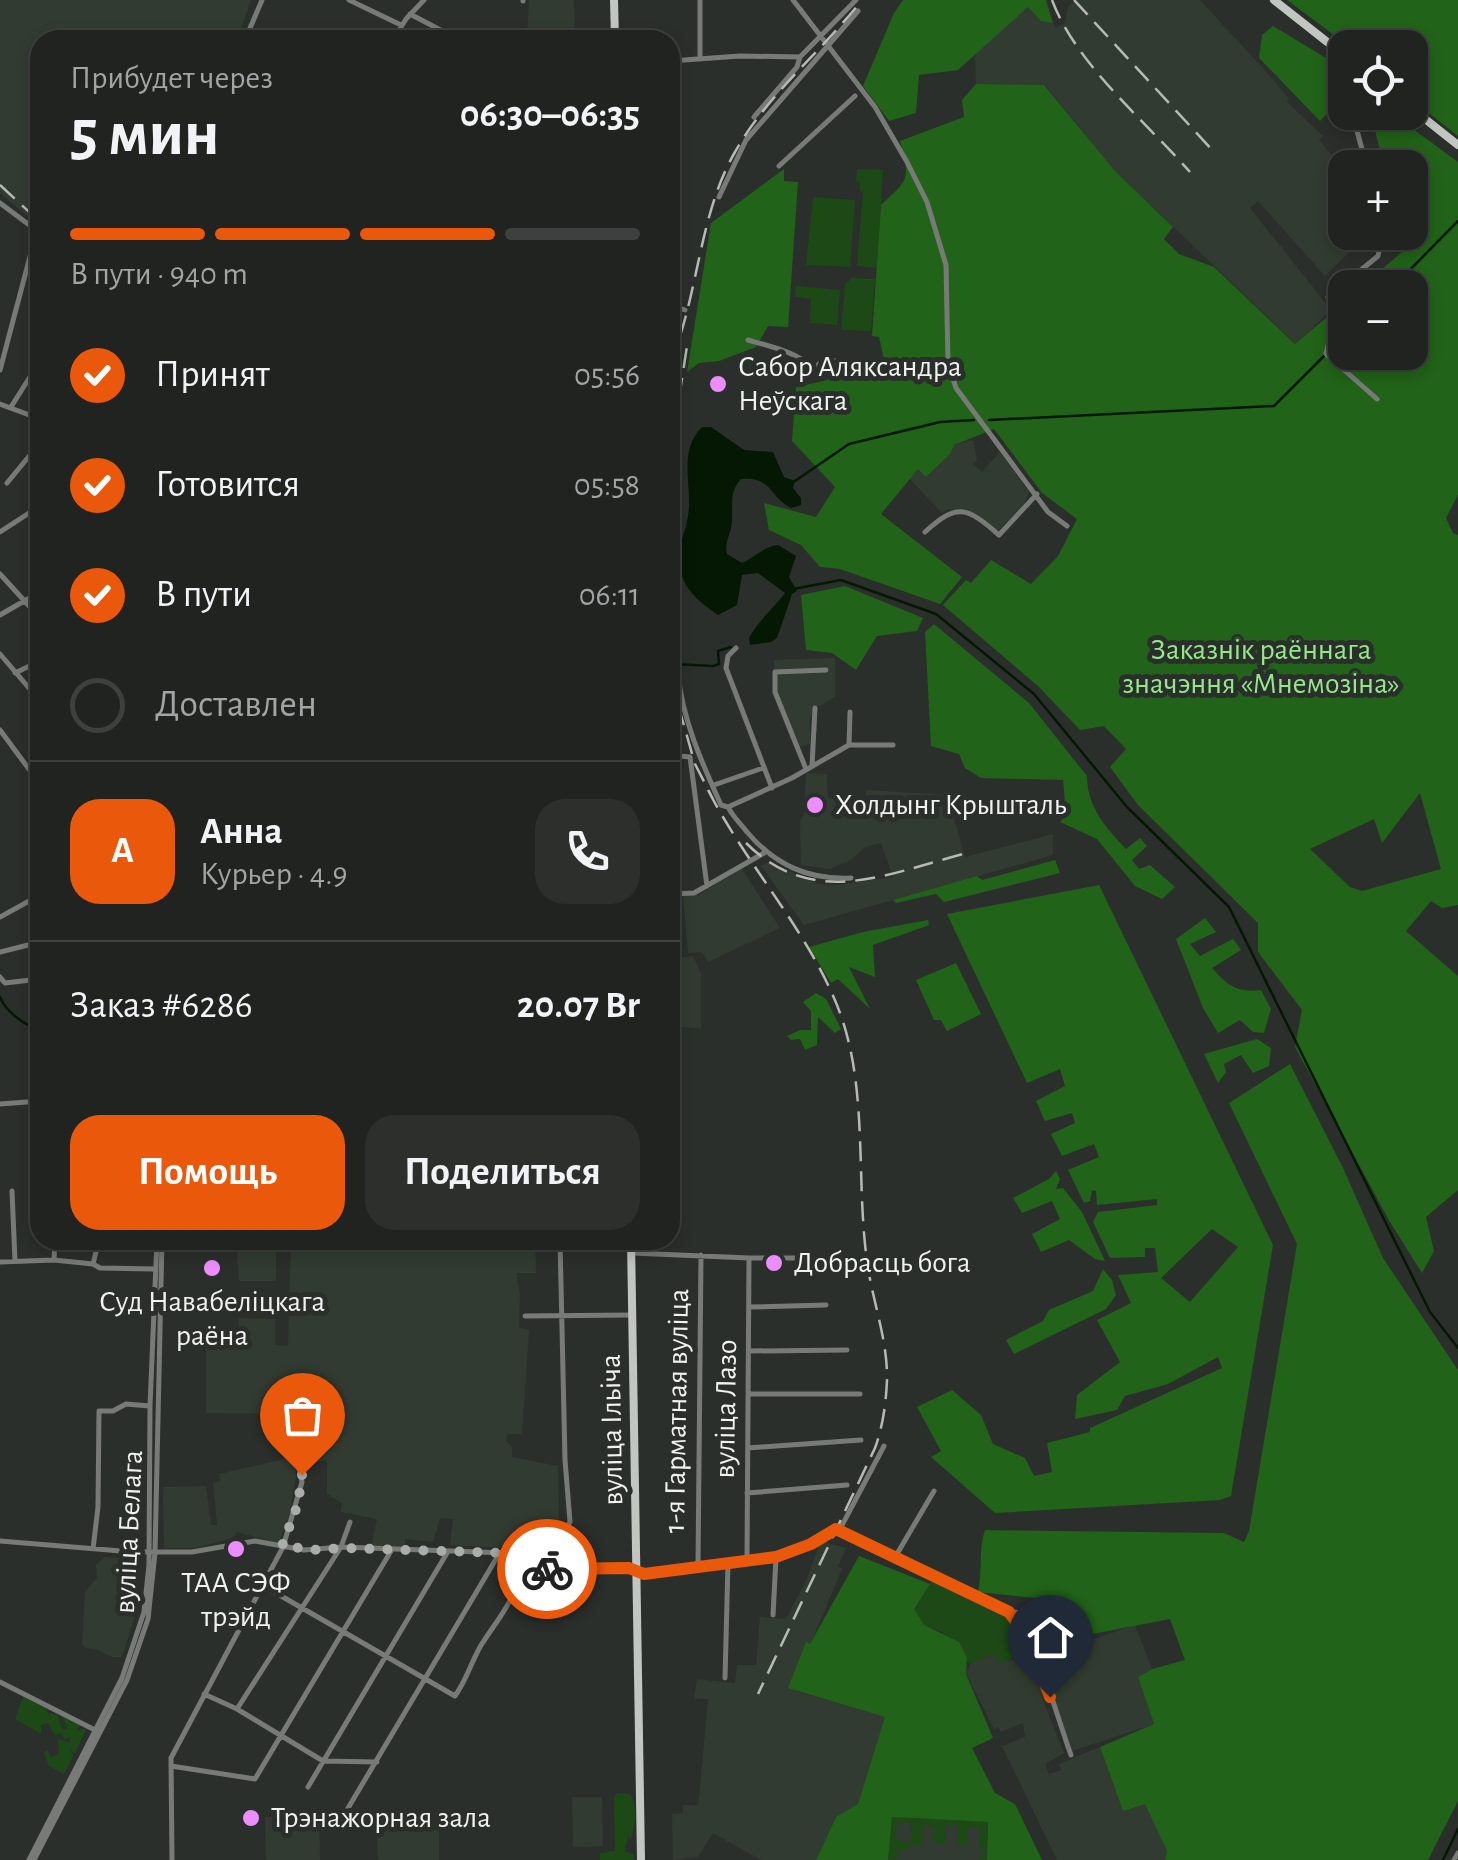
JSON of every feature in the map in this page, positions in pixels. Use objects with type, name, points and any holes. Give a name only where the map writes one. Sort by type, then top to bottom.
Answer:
[{"type":"main road","points":[[614,0],[615,30]]},
{"type":"main road","points":[[1274,0],[1328,43]]},
{"type":"main road","points":[[1428,121],[1458,144]]},
{"type":"main road","name":"вуліца Ільіча","points":[[632,1250],[640,1860]]},
{"type":"street","points":[[249,30],[262,0]]},
{"type":"street","points":[[349,0],[402,24]]},
{"type":"street","points":[[399,30],[424,0]]},
{"type":"street","points":[[700,0],[700,58]]},
{"type":"street","points":[[793,0],[881,116],[927,202],[949,284],[948,363],[956,388],[1048,512],[1067,526]]},
{"type":"street","points":[[754,116],[797,67],[800,57],[856,0]]},
{"type":"street","points":[[719,197],[746,140],[858,10]]},
{"type":"street","points":[[410,14],[436,30]]},
{"type":"street","points":[[680,61],[800,57]]},
{"type":"street","points":[[779,166],[855,97],[858,84]]},
{"type":"street","points":[[0,202],[30,225]]},
{"type":"street","points":[[1377,399],[1326,354],[1334,316],[1328,296],[1378,256],[1379,250]]},
{"type":"street","points":[[0,370],[30,260]]},
{"type":"street","points":[[680,308],[685,310]]},
{"type":"street","points":[[748,340],[775,348],[813,368],[825,360],[883,365]]},
{"type":"street","points":[[11,407],[30,377]]},
{"type":"street","points":[[0,404],[30,415]]},
{"type":"street","points":[[6,483],[30,455]]},
{"type":"street","points":[[924,532],[945,514],[958,510],[981,518],[999,535],[1037,494]]},
{"type":"street","points":[[0,532],[30,512]]},
{"type":"street","points":[[0,574],[30,608]]},
{"type":"street","points":[[0,615],[30,596]]},
{"type":"street","points":[[736,648],[728,656],[726,668],[772,788]]},
{"type":"street","points":[[0,654],[30,690]]},
{"type":"street","points":[[15,673],[30,666]]},
{"type":"street","points":[[809,767],[775,692],[775,672],[826,670]]},
{"type":"street","points":[[680,685],[699,757],[721,804],[728,807],[764,853],[783,865],[818,876],[851,878]]},
{"type":"street","points":[[809,767],[815,708]]},
{"type":"street","points":[[849,745],[850,712]]},
{"type":"street","points":[[0,730],[30,770]]},
{"type":"street","points":[[728,807],[772,788],[849,745],[893,745]]},
{"type":"street","points":[[680,756],[690,757],[707,886]]},
{"type":"street","points":[[713,785],[763,768]]},
{"type":"street","points":[[680,893],[707,886],[764,853]]},
{"type":"street","points":[[0,917],[30,900]]},
{"type":"street","points":[[0,952],[30,944]]},
{"type":"street","points":[[0,977],[4,982],[30,980]]},
{"type":"street","points":[[0,1104],[30,1102]]},
{"type":"street","points":[[12,1191],[15,1261]]},
{"type":"street","points":[[54,1250],[54,1260]]},
{"type":"street","points":[[93,1264],[96,1250]]},
{"type":"street","name":"вуліца Белага","points":[[32,1860],[135,1645],[144,1612],[152,1552],[150,1406],[159,1250]]},
{"type":"street","points":[[0,1540],[152,1552],[192,1552],[255,1541],[318,1550],[502,1553],[557,1543],[570,1522],[560,1250]]},
{"type":"street","points":[[632,1253],[848,1258]]},
{"type":"street","name":"1-я Гарматная вуліца","points":[[698,1566],[701,1255]]},
{"type":"street","name":"вуліца Лазо","points":[[746,1560],[749,1258]]},
{"type":"street","points":[[0,1262],[54,1260],[100,1268],[158,1269]]},
{"type":"street","name":"вуліца Белага","points":[[32,1860],[127,1680],[148,1619],[158,1269]]},
{"type":"street","points":[[750,1307],[826,1306]]},
{"type":"street","points":[[526,1316],[632,1315]]},
{"type":"street","points":[[750,1351],[847,1350]]},
{"type":"street","points":[[748,1394],[860,1394]]},
{"type":"street","points":[[93,1548],[98,1507],[99,1411],[114,1411],[126,1404],[150,1406]]},
{"type":"street","points":[[748,1448],[861,1440]]},
{"type":"street","points":[[502,1553],[534,1570],[644,1574],[776,1557],[838,1530],[884,1446]]},
{"type":"street","points":[[172,1860],[171,1758],[282,1546],[302,1482],[296,1454]]},
{"type":"street","points":[[747,1492],[847,1486]]},
{"type":"street","points":[[894,1559],[934,1491]]},
{"type":"street","points":[[237,1709],[341,1548],[350,1522]]},
{"type":"street","points":[[838,1530],[1009,1612],[1030,1614],[1063,1632],[1071,1642],[1088,1636]]},
{"type":"street","points":[[171,1766],[255,1778],[391,1551]]},
{"type":"street","points":[[308,1788],[447,1553]]},
{"type":"street","points":[[341,1820],[502,1553]]},
{"type":"street","points":[[772,1615],[776,1557]]},
{"type":"street","points":[[262,1586],[455,1696],[512,1598],[520,1578],[520,1562]]},
{"type":"street","points":[[725,1678],[728,1563]]},
{"type":"street","points":[[1009,1612],[1028,1638],[1071,1755]]},
{"type":"street","points":[[0,1682],[96,1730]]},
{"type":"street","points":[[204,1694],[324,1761],[377,1762]]},
{"type":"shaded area","points":[[0,0],[251,0],[240,30],[30,30],[30,218],[0,193]]},
{"type":"shaded area","points":[[529,0],[574,0],[575,29],[528,30]]},
{"type":"shaded area","points":[[1076,0],[1200,0],[1272,78],[1289,99],[1287,102],[1323,136],[1319,140],[1328,150],[1328,250],[1352,250],[1325,276],[1258,201],[1250,208],[1328,306],[1328,313],[1296,344],[1116,172],[1045,85],[976,84],[975,52],[1028,6],[1056,28],[1065,23],[1068,6]]},
{"type":"shaded area","points":[[702,427],[711,427],[744,450],[773,452],[784,477],[795,481],[793,488],[801,505],[791,508],[759,481],[741,479],[733,493],[727,554],[742,563],[778,545],[796,556],[789,577],[797,591],[792,594],[777,638],[771,642],[750,645],[749,638],[785,593],[758,573],[742,575],[737,605],[718,615],[692,594],[682,576],[680,545],[688,516],[688,458],[694,437]]},
{"type":"shaded area","points":[[973,440],[977,460],[974,464],[982,472],[1000,452],[1029,492],[1024,504],[997,531],[977,514],[947,509],[942,513],[909,478],[918,468],[925,476],[954,445]]},
{"type":"shaded area","points":[[835,658],[835,697],[815,708],[810,719],[810,743],[795,749],[773,694],[774,660]]},
{"type":"shaded area","points":[[806,773],[827,774],[828,798],[866,800],[866,790],[947,795],[965,857],[1053,834],[1053,855],[804,925],[761,866],[769,862],[818,884],[893,877],[881,843],[865,847],[851,860],[830,869],[801,865],[800,820],[804,815]]},
{"type":"shaded area","points":[[742,869],[780,928],[708,962],[702,952],[688,953],[683,896],[698,895]]},
{"type":"shaded area","points":[[693,956],[701,974],[701,1028],[680,1027],[680,958]]},
{"type":"shaded area","points":[[237,1250],[276,1250],[276,1281],[239,1281]]},
{"type":"shaded area","points":[[291,1250],[535,1250],[536,1273],[516,1273],[519,1327],[529,1330],[522,1434],[507,1434],[506,1441],[512,1447],[512,1457],[558,1466],[559,1528],[550,1540],[505,1548],[450,1545],[453,1519],[440,1518],[433,1542],[405,1539],[405,1547],[371,1547],[377,1519],[341,1512],[342,1503],[327,1494],[327,1461],[306,1462],[288,1414],[206,1413],[206,1344],[241,1344],[239,1318],[275,1319],[275,1345],[288,1346]]},
{"type":"shaded area","points":[[285,1459],[295,1466],[296,1477],[288,1522],[278,1543],[237,1532],[233,1538],[195,1548],[164,1548],[163,1487],[206,1486],[211,1525],[217,1525],[213,1483],[221,1481],[219,1474]]},
{"type":"shaded area","points":[[821,1541],[846,1548],[838,1566],[842,1569],[810,1645],[796,1691],[886,1717],[858,1804],[836,1817],[816,1860],[761,1860],[713,1833],[698,1857],[673,1860],[672,1814],[683,1813],[683,1805],[698,1805],[708,1699],[694,1699],[697,1679],[735,1683],[737,1665],[756,1665],[760,1617],[786,1619]]},
{"type":"shaded area","points":[[105,1557],[132,1559],[138,1567],[135,1615],[122,1657],[86,1648],[82,1643],[85,1592],[97,1578],[96,1565]]},
{"type":"shaded area","points":[[1135,1625],[1152,1669],[1138,1677],[1154,1724],[1072,1751],[1039,1658]]},
{"type":"shaded area","points":[[1022,1650],[1032,1658],[1043,1690],[1041,1695],[1064,1753],[1045,1764],[1049,1774],[1061,1770],[1059,1764],[1100,1747],[1123,1811],[1145,1803],[1167,1851],[1165,1860],[1057,1860],[1002,1746],[1025,1737],[1023,1723],[1001,1732],[998,1727],[994,1729],[966,1673],[971,1663],[996,1654],[999,1663],[1015,1659]]},
{"type":"shaded area","points":[[572,1797],[602,1797],[603,1846],[573,1847]]},
{"type":"shaded area","points":[[319,1815],[320,1860],[266,1860],[265,1817]]},
{"type":"shaded area","points":[[439,1817],[439,1860],[378,1860],[376,1818]]},
{"type":"shaded area","points":[[891,1817],[988,1822],[987,1860],[888,1860]]},
{"type":"green space","points":[[903,0],[1046,0],[1053,23],[1041,21],[1028,7],[958,70],[919,75],[916,113],[889,121],[863,86]]},
{"type":"green space","points":[[1287,0],[1458,0],[1458,136],[1428,112],[1428,30],[1328,31]]},
{"type":"green space","points":[[1273,26],[1328,59],[1328,112],[1320,121],[1259,58],[1262,35]]},
{"type":"green space","name":"Заказнік раённага значэння «Мнемозіна»","points":[[976,84],[1044,85],[1116,172],[1173,227],[1164,239],[1179,254],[1214,267],[1295,344],[1328,316],[1328,370],[1428,370],[1428,270],[1381,270],[1402,250],[1428,250],[1428,150],[1380,150],[1375,130],[1414,130],[1458,162],[1458,495],[1446,518],[1458,535],[1458,905],[1442,908],[1431,901],[1406,931],[1458,976],[1458,1190],[1426,1217],[1434,1251],[1422,1273],[1295,1047],[1302,1010],[1258,952],[1258,923],[1138,805],[1110,767],[1126,749],[1104,726],[1080,730],[1039,687],[943,605],[966,580],[971,583],[991,560],[1031,584],[1058,556],[1077,519],[1042,493],[994,429],[954,445],[926,477],[918,469],[881,514],[962,577],[940,604],[840,569],[820,567],[801,545],[769,530],[764,503],[816,517],[835,487],[792,441],[796,387],[827,380],[837,363],[886,369],[879,337],[872,336],[881,205],[905,178],[900,141],[964,117],[962,100]],"holes":[[[1420,793],[1441,869],[1362,891],[1350,887],[1310,849],[1374,819],[1382,843]]]},
{"type":"green space","points":[[784,169],[784,181],[798,182],[788,327],[768,326],[756,347],[719,361],[699,363],[687,372],[711,223]]},
{"type":"green space","points":[[857,169],[883,170],[877,268],[857,266],[863,192],[856,181]]},
{"type":"green space","points":[[813,197],[855,200],[850,267],[806,265]]},
{"type":"green space","points":[[852,278],[875,279],[871,331],[841,330],[845,284]]},
{"type":"green space","points":[[796,286],[840,290],[837,325],[810,323],[811,299],[795,297]]},
{"type":"green space","points":[[845,586],[923,618],[917,631],[877,636],[856,670],[832,653],[806,650],[801,595]]},
{"type":"green space","points":[[934,624],[1029,703],[1087,776],[1090,798],[1111,833],[1126,849],[1140,838],[1147,846],[1132,860],[1139,869],[1150,865],[1175,887],[1162,899],[1135,886],[1097,839],[1060,822],[1066,814],[1063,780],[981,778],[965,768],[959,754],[931,746],[925,632]]},
{"type":"green space","points":[[1055,860],[1060,873],[944,902],[936,894],[896,903],[893,900],[977,876],[982,880]]},
{"type":"green space","points":[[1099,885],[1273,1245],[1231,1496],[1220,1500],[995,1513],[931,1457],[941,1451],[917,1407],[952,1390],[981,1415],[993,1444],[1025,1458],[1034,1476],[1052,1472],[1047,1443],[1090,1432],[1090,1428],[1222,1368],[1218,1357],[1168,1384],[1125,1396],[1117,1410],[1075,1419],[1077,1395],[1120,1362],[1097,1320],[1131,1303],[1118,1275],[1158,1272],[1155,1248],[1145,1248],[1145,1257],[1110,1258],[1093,1222],[1098,1212],[1157,1205],[1157,1199],[1097,1205],[1096,1191],[1092,1190],[1090,1201],[1084,1203],[1068,1170],[1099,1157],[1094,1144],[1062,1156],[1051,1134],[1075,1123],[1072,1113],[1045,1121],[1036,1101],[1065,1086],[1060,1069],[1027,1083],[947,914]],"holes":[[[1212,1229],[1238,1247],[1190,1302],[1161,1278]]]},
{"type":"green space","points":[[1205,918],[1216,932],[1190,944],[1200,956],[1233,939],[1241,950],[1212,968],[1234,987],[1261,990],[1271,1009],[1264,1033],[1253,1032],[1240,1020],[1218,1033],[1203,1008],[1176,939]]},
{"type":"green space","points":[[928,920],[929,925],[873,945],[875,977],[849,967],[870,1009],[838,979],[831,983],[809,947],[863,932]]},
{"type":"green space","points":[[956,963],[981,1014],[947,1031],[941,1020],[934,1020],[916,980]]},
{"type":"green space","points":[[816,993],[826,999],[841,1029],[835,1033],[818,1017],[817,1045],[805,1050],[800,1039],[787,1036],[811,1030],[811,1011],[803,1002]]},
{"type":"green space","points":[[1257,1039],[1271,1048],[1269,1066],[1253,1073],[1241,1055],[1224,1064],[1226,1072],[1218,1083],[1204,1054]]},
{"type":"green space","points":[[1290,1064],[1383,1258],[1458,1370],[1458,1801],[1428,1860],[1165,1860],[1167,1851],[1145,1804],[1123,1811],[1100,1747],[1154,1724],[1138,1677],[1185,1660],[1170,1619],[1072,1638],[1059,1628],[1058,1641],[1028,1638],[1023,1618],[1035,1598],[978,1592],[985,1530],[1224,1533],[1244,1542],[1297,1244],[1229,1103]]},
{"type":"green space","points":[[1056,1171],[1060,1179],[1056,1189],[1063,1188],[1082,1212],[1105,1261],[1095,1259],[1069,1240],[1041,1252],[1032,1234],[1060,1219],[1052,1201],[1022,1213],[1013,1198],[1049,1179]]},
{"type":"green space","points":[[1103,1269],[1112,1280],[1116,1295],[1106,1309],[1014,1354],[1006,1340],[1043,1321],[1049,1310],[1093,1291]]},
{"type":"green space","points":[[859,1556],[930,1584],[914,1609],[924,1625],[959,1642],[967,1658],[966,1674],[993,1738],[972,1748],[995,1793],[1015,1804],[1042,1860],[987,1860],[988,1822],[892,1817],[888,1860],[816,1860],[836,1817],[858,1804],[885,1717],[788,1688],[806,1642],[810,1644]]},
{"type":"green space","points":[[933,1579],[1011,1616],[1021,1639],[1015,1656],[999,1664],[996,1654],[969,1664],[942,1632],[923,1625],[913,1608]]},
{"type":"green space","points":[[23,1697],[46,1708],[49,1714],[57,1713],[62,1730],[67,1728],[61,1715],[81,1725],[76,1731],[87,1728],[74,1754],[70,1747],[73,1756],[64,1774],[49,1766],[44,1753],[47,1750],[51,1757],[59,1754],[58,1738],[69,1743],[71,1737],[55,1735],[48,1723],[41,1725],[41,1734],[15,1719]]},
{"type":"green space","points":[[617,1793],[630,1794],[634,1804],[634,1827],[625,1851],[634,1855],[634,1860],[600,1860],[600,1853],[615,1851]]},
{"type":"green space","points":[[891,1817],[988,1822],[987,1860],[980,1860],[985,1849],[979,1849],[980,1827],[968,1827],[967,1846],[957,1845],[957,1826],[946,1826],[945,1844],[934,1844],[934,1826],[923,1825],[922,1846],[912,1846],[911,1823],[897,1822],[895,1839],[909,1842],[911,1848],[888,1860]]},
{"type":"waterway","points":[[1410,270],[1458,221]]},
{"type":"waterway","points":[[989,420],[1274,406],[1328,352]]},
{"type":"waterway","points":[[795,481],[849,444],[940,422],[974,420]]},
{"type":"waterway","points":[[793,589],[841,580],[936,614],[1034,694],[1127,807],[1229,907],[1430,1312],[1458,1348]]},
{"type":"waterway","points":[[680,664],[719,664],[718,651],[731,647]]},
{"type":"waterway","points":[[0,997],[7,1008],[30,1026]]},
{"type":"waterway","points":[[1443,1860],[1458,1829]]},
{"type":"railway","points":[[680,337],[713,203],[735,152],[763,111],[862,0]]},
{"type":"railway","points":[[1052,0],[1063,24],[1094,69],[1190,172]]},
{"type":"railway","points":[[1074,0],[1215,153]]},
{"type":"railway","points":[[0,185],[30,213]]},
{"type":"railway","points":[[680,392],[687,346]]},
{"type":"railway","points":[[680,712],[695,764],[713,799]]},
{"type":"railway","points":[[708,790],[806,944],[845,1029],[857,1094],[867,1261],[887,1365],[885,1406],[875,1448],[758,1694]]},
{"type":"railway","points":[[746,843],[771,863],[797,876],[823,881],[877,877],[963,854]]},
{"type":"way so far","points":[[302,1475],[298,1504],[282,1546],[304,1550],[506,1553],[534,1570],[547,1569]]},
{"type":"place","name":"Сабор Аляксандра Неўскага","points":[[718,384]]},
{"type":"place","name":"Холдынг Крышталь","points":[[815,805]]},
{"type":"place","name":"Добрасць бога","points":[[774,1263]]},
{"type":"place","name":"Суд Навабеліцкага раёна","points":[[212,1268]]},
{"type":"place","name":"ТАА СЭФ трэйд","points":[[236,1549]]},
{"type":"place","name":"Трэнажорная зала","points":[[251,1818]]},
{"type":"route","points":[[547,1569],[629,1568],[644,1574],[776,1557],[811,1544],[836,1529],[1009,1612],[1028,1638],[1050,1697]]}]
